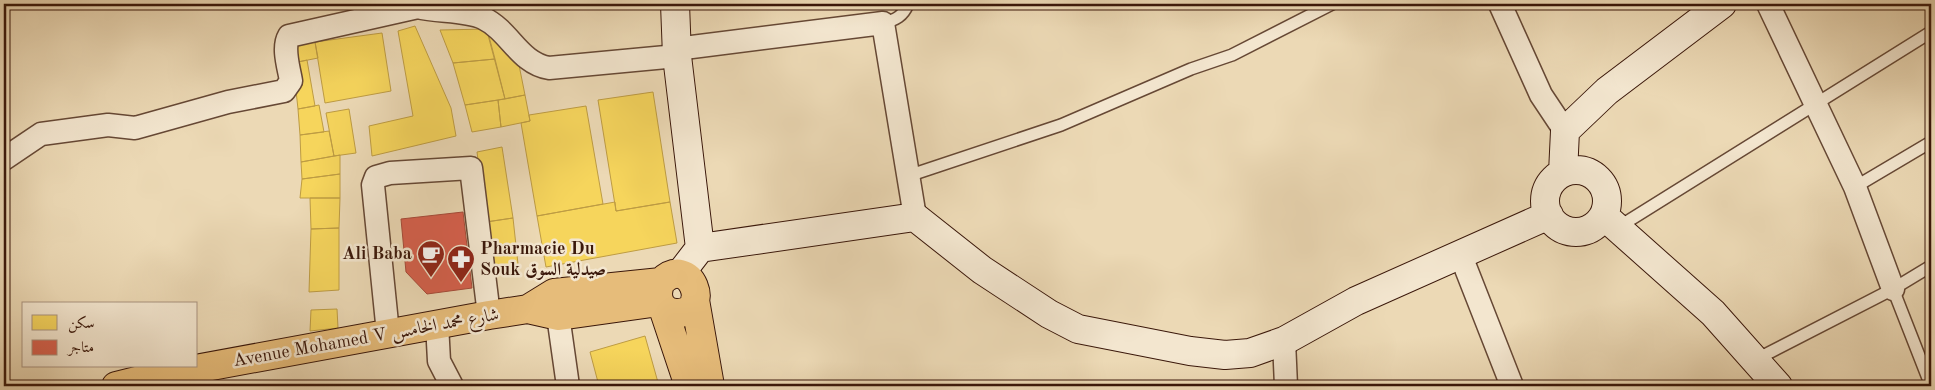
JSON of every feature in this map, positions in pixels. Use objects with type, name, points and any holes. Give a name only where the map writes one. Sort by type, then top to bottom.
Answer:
[{"type":"main road","name":"Avenue Mohamed V شارع محمد الخامس","points":[[116,386],[152,377],[489,315],[556,304],[666,291],[675,313],[682,312],[692,305],[695,300],[710,386]]},
{"type":"main road","points":[[666,291],[690,386]]},
{"type":"street","points":[[675,4],[676,53],[700,248]]},
{"type":"street","points":[[1500,4],[1542,95],[1565,131],[1563,173]]},
{"type":"street","points":[[1565,131],[1607,91],[1722,4]]},
{"type":"street","points":[[1768,4],[1855,187],[1893,289]]},
{"type":"street","points":[[4,159],[41,134],[108,125],[135,128],[228,102],[284,90],[290,81],[286,49],[286,41],[289,36],[418,5],[481,17],[508,37],[526,59],[538,66],[549,68],[676,53],[883,23],[915,217],[982,270],[1049,314],[1078,329],[1190,351],[1225,355],[1250,353],[1284,341],[1356,301],[1549,216]]},
{"type":"street","points":[[388,333],[373,186],[376,177],[390,173],[472,168],[489,315]]},
{"type":"street","points":[[1611,222],[1576,233],[1556,225],[1549,216],[1546,196],[1549,187],[1563,173],[1582,170],[1599,179],[1607,197],[1611,222],[1713,313],[1755,360],[1775,386]]},
{"type":"street","points":[[666,291],[700,248],[915,217]]},
{"type":"street","points":[[1461,256],[1512,386]]},
{"type":"street","points":[[556,304],[568,386]]},
{"type":"street","points":[[437,324],[439,361],[452,386]]},
{"type":"street","points":[[1284,341],[1286,386]]},
{"type":"lane","points":[[883,23],[896,20],[904,13],[908,4]]},
{"type":"lane","points":[[908,176],[1070,121],[1191,69],[1232,55],[1332,4]]},
{"type":"lane","points":[[1611,222],[1816,103],[1931,32]]},
{"type":"lane","points":[[1855,187],[1931,142]]},
{"type":"lane","points":[[1755,360],[1893,289],[1931,266]]},
{"type":"lane","points":[[1893,289],[1930,386]]},
{"type":"building: سكن","points":[[415,26],[451,108],[456,136],[372,156],[369,126],[413,116],[398,31]]},
{"type":"building: سكن","points":[[487,29],[495,59],[453,63],[440,30]]},
{"type":"building: سكن","points":[[382,33],[391,91],[325,103],[315,42]]},
{"type":"building: سكن","points":[[488,35],[518,60],[525,95],[505,99]]},
{"type":"building: سكن","points":[[315,42],[318,58],[293,63],[291,47]]},
{"type":"building: سكن","points":[[495,59],[505,99],[465,105],[453,63]]},
{"type":"building: سكن","points":[[307,60],[315,106],[298,109],[293,63]]},
{"type":"building: سكن","points":[[653,92],[670,202],[616,211],[598,100]]},
{"type":"building: سكن","points":[[525,95],[530,121],[501,127],[498,100]]},
{"type":"building: سكن","points":[[498,100],[501,127],[472,132],[465,105]]},
{"type":"building: سكن","points":[[319,105],[324,132],[300,135],[298,109]]},
{"type":"building: سكن","points":[[586,106],[603,204],[537,216],[521,123],[530,121],[529,115]]},
{"type":"building: سكن","points":[[349,109],[356,153],[334,156],[326,113]]},
{"type":"building: سكن","points":[[329,131],[334,156],[301,162],[300,135]]},
{"type":"building: سكن","points":[[502,147],[513,218],[486,222],[477,152]]},
{"type":"building: سكن","points":[[340,155],[340,174],[302,179],[301,162]]},
{"type":"building: سكن","points":[[340,174],[340,198],[300,198],[302,179]]},
{"type":"building: سكن","points":[[310,198],[340,198],[339,228],[311,229]]},
{"type":"building: سكن","points":[[615,202],[616,211],[670,202],[677,243],[546,267],[537,216]]},
{"type":"building: سكن","points":[[513,218],[518,264],[492,269],[486,222]]},
{"type":"building: سكن","points":[[339,228],[339,290],[309,292],[311,229]]},
{"type":"building: سكن","points":[[337,309],[338,328],[310,331],[311,310]]},
{"type":"building: سكن","points":[[645,336],[659,386],[599,386],[590,352]]},
{"type":"building: متاجر","points":[[463,212],[472,288],[427,294],[406,272],[401,219]]},
{"type":"place","name":"Ali Baba","points":[[431,278]]},
{"type":"place","name":"Pharmacie Du Souk صيدلية السوق","points":[[461,283]]}]
